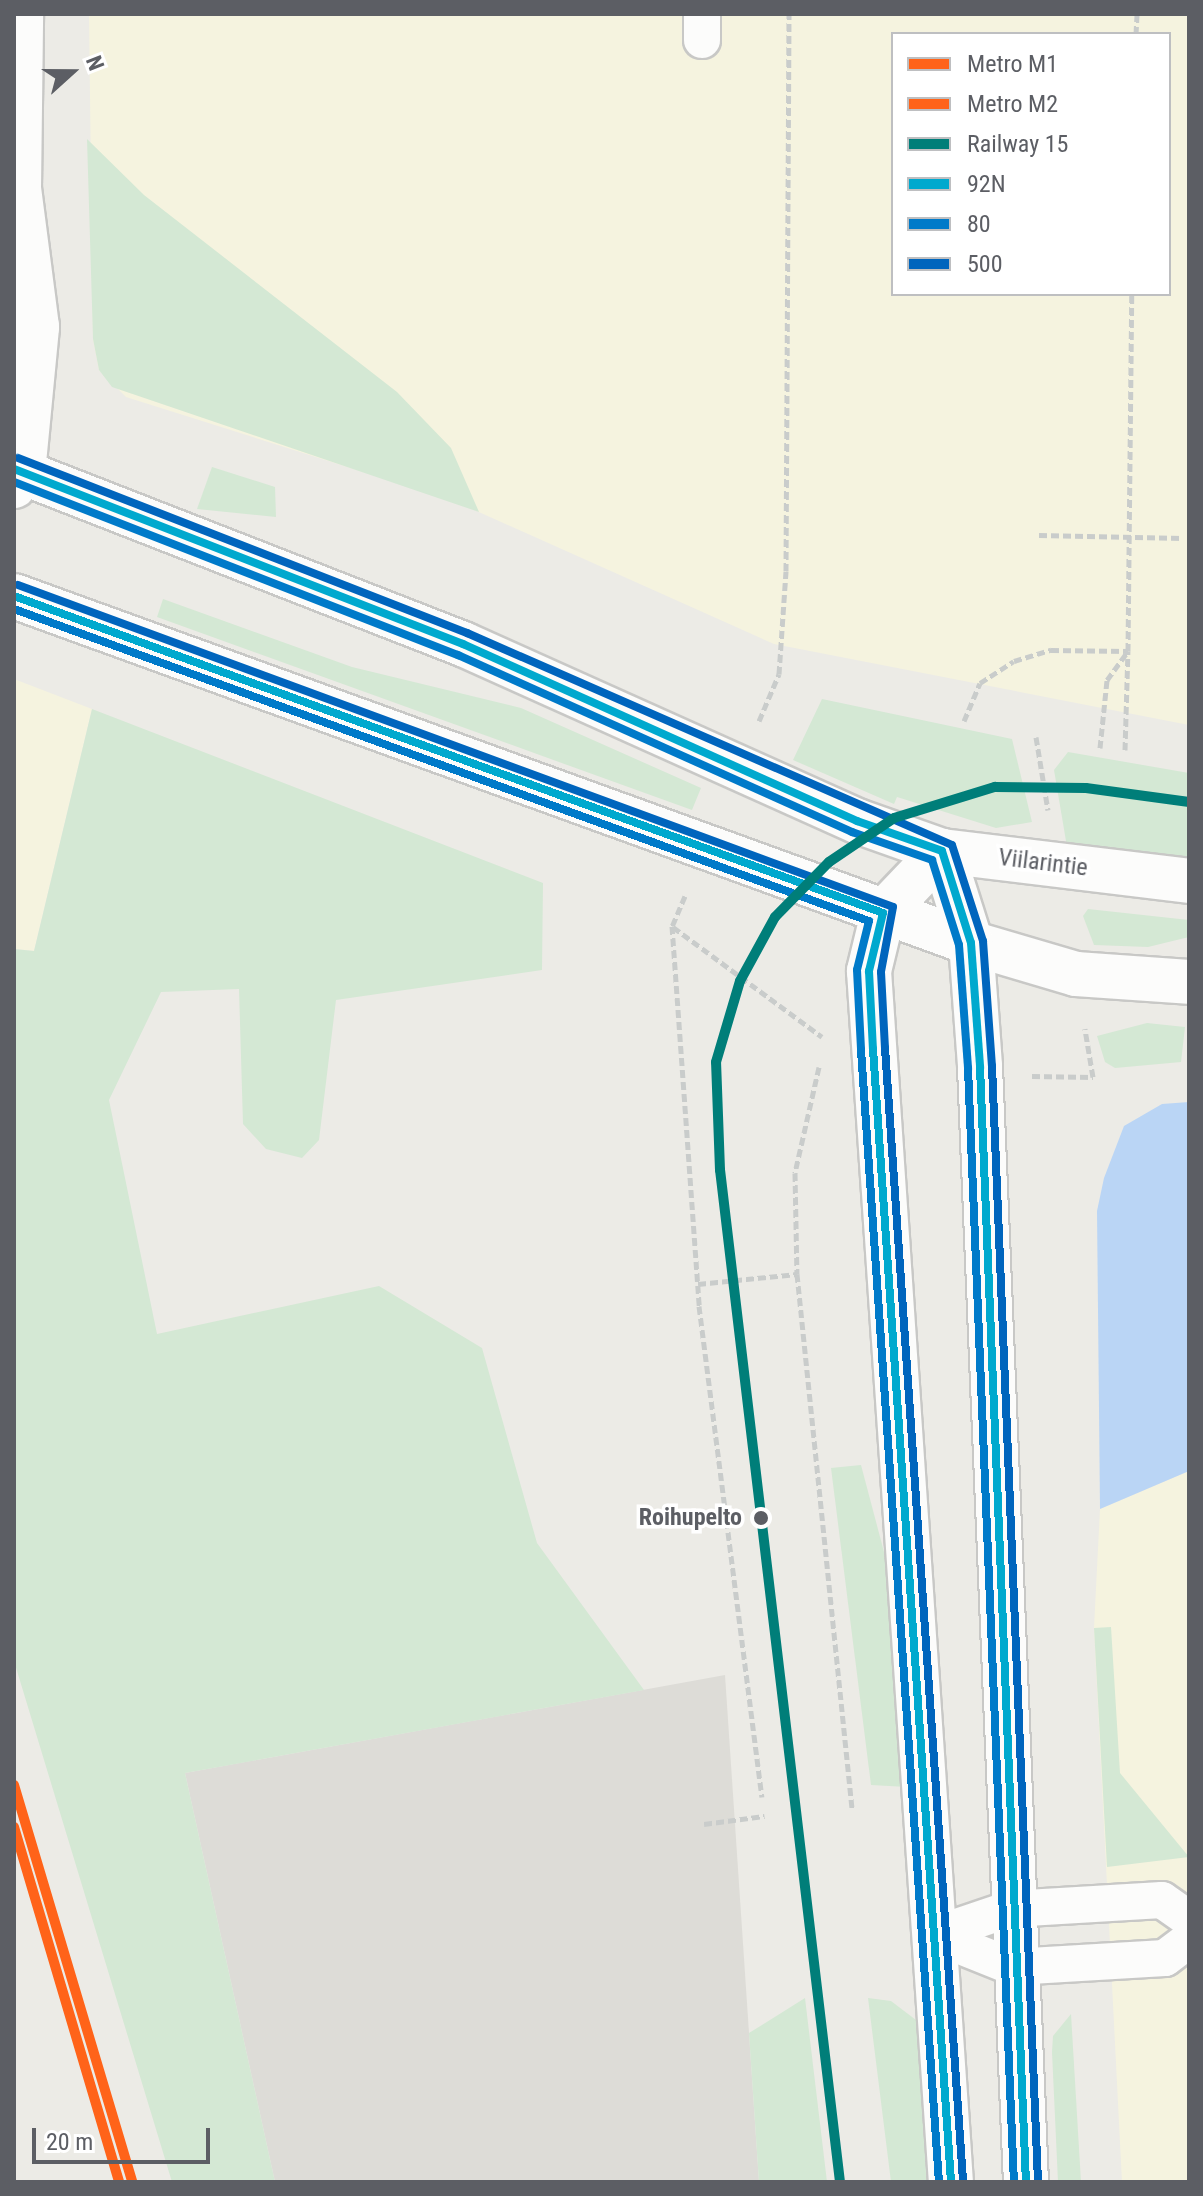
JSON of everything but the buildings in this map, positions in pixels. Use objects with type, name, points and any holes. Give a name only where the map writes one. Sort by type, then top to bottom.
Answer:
[{"type":"main road","points":[[17,476],[37,327],[17,194],[17,65],[21,14]]},
{"type":"main road","name":"Viilarintie","points":[[17,476],[463,644],[857,821],[942,851],[1189,881]]},
{"type":"main road","points":[[14,596],[971,943],[1076,974],[1189,982]]},
{"type":"main road","points":[[951,2182],[869,971],[883,913],[942,851],[971,943],[995,1356],[1010,1909],[1026,2182]]},
{"type":"lane","points":[[933,1935],[1010,1909],[1162,1900],[1189,1919]]},
{"type":"lane","points":[[933,1935],[1013,1967],[1165,1958],[1189,1940]]},
{"type":"path","points":[[779,674],[787,543],[789,14]]},
{"type":"path","points":[[1125,750],[1132,296]]},
{"type":"path","points":[[1039,535],[1183,538]]},
{"type":"path","points":[[964,721],[980,683],[1014,661],[1051,650],[1128,651]]},
{"type":"path","points":[[1100,748],[1107,680],[1128,651]]},
{"type":"path","points":[[672,926],[698,1284],[762,1797]]},
{"type":"path","points":[[825,1039],[795,1173],[797,1274],[852,1808]]},
{"type":"path","points":[[698,1284],[797,1274]]},
{"type":"path","points":[[704,1824],[764,1816]]},
{"type":"shaded area","points":[[89,14],[1189,14],[1189,725],[774,644],[452,500],[126,397],[99,370],[93,339]]},
{"type":"shaded area","points":[[14,679],[92,709],[34,951],[14,949]]},
{"type":"shaded area","points":[[1189,1471],[1189,2182],[1122,2182],[1094,1628],[1100,1509]]},
{"type":"shaded area","points":[[725,1675],[759,2182],[275,2182],[185,1773]]},
{"type":"green space","points":[[87,139],[144,195],[397,392],[451,448],[479,512],[112,387],[99,370],[93,339]]},
{"type":"green space","points":[[212,467],[275,487],[276,517],[197,509]]},
{"type":"green space","points":[[163,599],[352,667],[521,708],[701,788],[692,810],[157,617]]},
{"type":"green space","points":[[822,699],[1012,739],[1032,822],[996,828],[897,797],[894,804],[793,760]]},
{"type":"green space","points":[[92,709],[543,883],[542,970],[336,1000],[319,1140],[302,1158],[266,1149],[243,1124],[239,989],[161,992],[109,1100],[157,1334],[379,1286],[482,1348],[537,1543],[644,1690],[185,1773],[275,2182],[172,2182],[14,1661],[14,949],[34,951]]},
{"type":"green space","points":[[1068,752],[1189,773],[1189,862],[1067,847],[1054,770]]},
{"type":"green space","points":[[1088,909],[1189,920],[1189,937],[1148,947],[1094,945],[1083,916]]},
{"type":"green space","points":[[1147,1023],[1185,1027],[1181,1062],[1115,1068],[1105,1062],[1097,1036]]},
{"type":"green space","points":[[861,1465],[893,1586],[907,1787],[871,1785],[831,1468]]},
{"type":"green space","points":[[1111,1627],[1120,1773],[1189,1857],[1107,1867],[1094,1628]]},
{"type":"green space","points":[[805,1998],[827,2182],[759,2182],[749,2033]]},
{"type":"green space","points":[[868,1998],[891,2001],[916,2020],[926,2046],[936,2182],[891,2182]]},
{"type":"green space","points":[[1071,2014],[1081,2182],[1058,2182],[1053,2036]]},
{"type":"water","points":[[1189,1102],[1189,1471],[1100,1509],[1097,1211],[1104,1178],[1124,1126],[1162,1104]]},
{"type":"metro line","name":"M1","points":[[14,1785],[132,2182]]},
{"type":"metro line","name":"M2","points":[[14,1827],[119,2182]]},
{"type":"rail line","name":"15","points":[[840,2182],[720,1170],[716,1062],[740,981],[775,917],[829,862],[894,818],[995,787],[1086,788],[1189,802]]},
{"type":"transit line","name":"500","points":[[18,458],[467,633],[952,845],[983,941],[992,1066],[1038,2182]]},
{"type":"transit line","name":"92N","points":[[14,469],[463,644],[857,821],[942,851],[971,943],[980,1067],[1026,2182]]},
{"type":"transit line","name":"80","points":[[14,482],[458,655],[852,832],[932,860],[959,945],[968,1068],[1014,2182]]},
{"type":"transit line","name":"500","points":[[18,585],[893,907],[881,972],[885,1048],[963,2181]]},
{"type":"transit line","name":"92N","points":[[14,596],[883,913],[869,971],[873,1049],[951,2182]]},
{"type":"transit line","name":"80","points":[[14,609],[869,921],[857,970],[861,1050],[939,2182]]},
{"type":"place","name":"Roihupelto","points":[[761,1518]]}]
